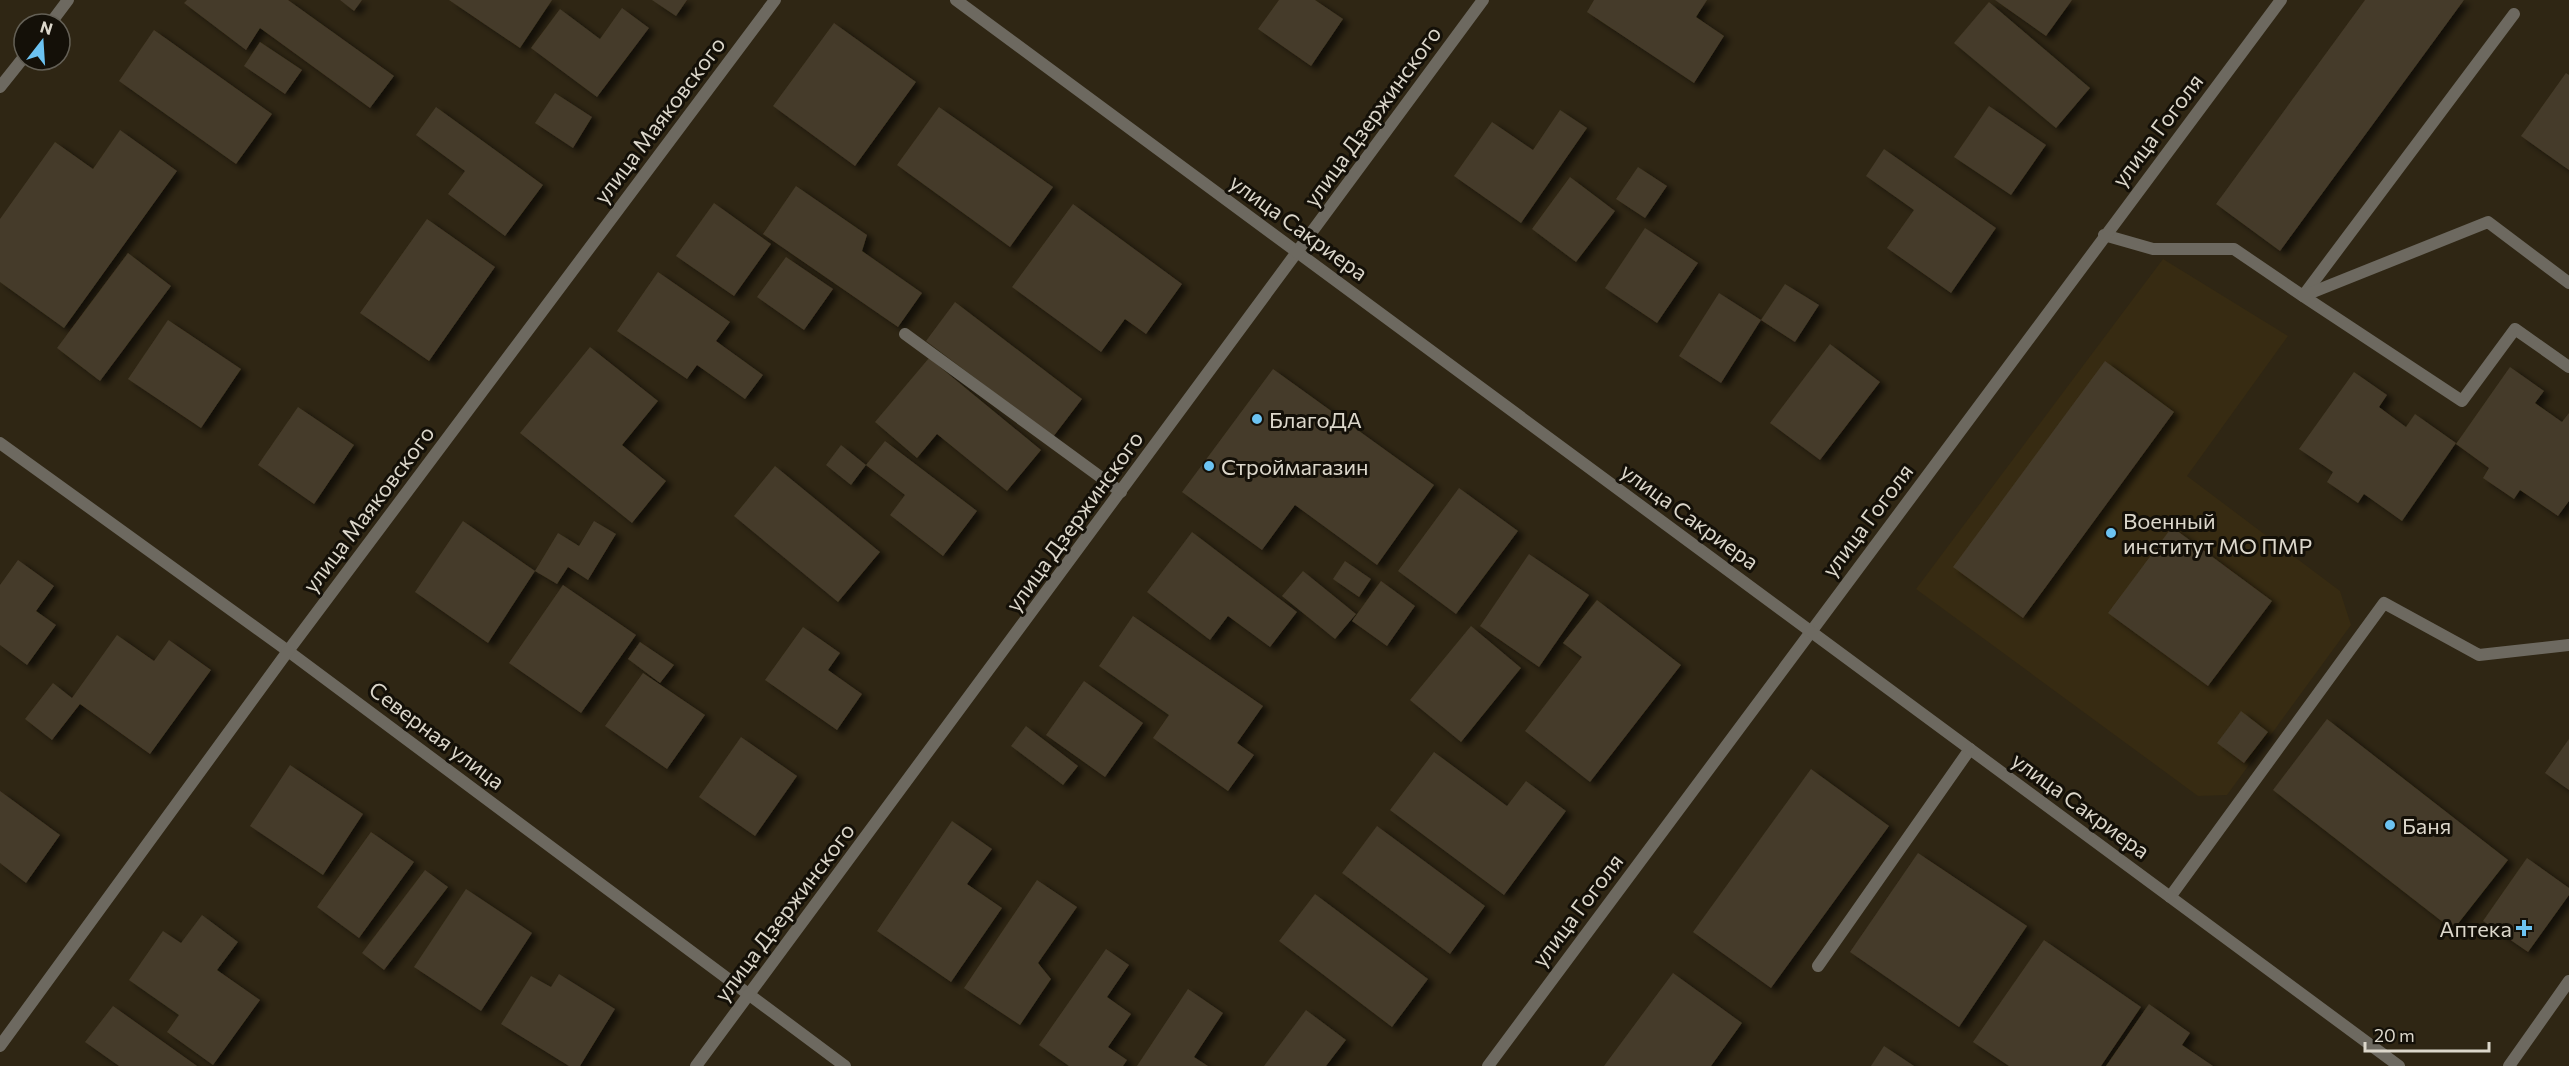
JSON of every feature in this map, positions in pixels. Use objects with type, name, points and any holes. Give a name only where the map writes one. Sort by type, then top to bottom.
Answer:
[{"type":"street","name":"улица Маяковского","points":[[0,1046],[288,651],[775,0]]},
{"type":"street","name":"улица Сакриера","points":[[956,0],[2399,1066]]},
{"type":"street","name":"улица Дзержинского","points":[[696,1066],[1483,0]]},
{"type":"street","name":"улица Гоголя","points":[[1488,1066],[2281,0]]},
{"type":"street","points":[[2303,296],[2514,14]]},
{"type":"street","points":[[0,87],[12,72]]},
{"type":"street","points":[[2303,296],[2488,222],[2569,283]]},
{"type":"street","points":[[2104,235],[2153,249],[2234,249],[2462,401],[2514,329],[2569,367]]},
{"type":"street","points":[[905,334],[1121,492]]},
{"type":"street","name":"Северная улица","points":[[0,443],[288,651],[845,1066]]},
{"type":"street","points":[[2170,897],[2384,603],[2479,655],[2569,645]]},
{"type":"street","points":[[1818,966],[1970,749]]},
{"type":"street","points":[[2509,1066],[2569,981]]},
{"type":"shaded area","name":"Военный институт МО ПМР","points":[[2163,259],[2288,336],[2187,476],[2340,591],[2351,625],[2227,795],[2198,796],[1916,589]]},
{"type":"building","points":[[187,0],[288,0],[394,76],[370,108],[260,28],[246,50],[184,3]]},
{"type":"building","points":[[340,0],[362,0],[354,11]]},
{"type":"building","points":[[449,0],[552,0],[520,48]]},
{"type":"building","points":[[652,0],[687,0],[676,16]]},
{"type":"building","points":[[1279,0],[1315,0],[1343,19],[1311,66],[1258,29]]},
{"type":"building","points":[[1594,0],[1707,0],[1696,17],[1724,36],[1694,83],[1587,12]]},
{"type":"building","points":[[1995,0],[2072,0],[2046,36]]},
{"type":"building","points":[[2365,0],[2464,0],[2280,251],[2216,204]]},
{"type":"building","points":[[1989,2],[2090,88],[2056,128],[1954,43]]},
{"type":"building","points":[[622,8],[649,28],[597,97],[531,48],[560,9],[600,39]]},
{"type":"building","points":[[834,23],[916,82],[855,166],[773,106]]},
{"type":"building","points":[[154,30],[272,114],[236,164],[119,81]]},
{"type":"building","points":[[260,42],[302,70],[285,94],[244,66]]},
{"type":"building","points":[[2566,73],[2569,75],[2569,170],[2521,136]]},
{"type":"building","points":[[555,93],[592,117],[573,148],[535,123]]},
{"type":"building","points":[[1989,106],[2046,145],[2011,195],[1954,157]]},
{"type":"building","points":[[436,107],[543,185],[505,236],[448,194],[465,171],[416,135]]},
{"type":"building","points":[[939,107],[1053,187],[1010,247],[897,165]]},
{"type":"building","points":[[1560,110],[1587,128],[1521,223],[1454,176],[1492,122],[1533,150]]},
{"type":"building","points":[[120,130],[177,171],[64,328],[0,282],[0,219],[55,142],[93,169]]},
{"type":"building","points":[[1884,149],[1996,228],[1951,293],[1887,248],[1914,210],[1866,176]]},
{"type":"building","points":[[1638,167],[1667,186],[1645,218],[1616,199]]},
{"type":"building","points":[[1570,177],[1615,211],[1576,262],[1532,229]]},
{"type":"building","points":[[796,186],[867,235],[862,251],[922,293],[898,327],[763,234]]},
{"type":"building","points":[[714,203],[771,244],[734,296],[676,256]]},
{"type":"building","points":[[1073,204],[1182,284],[1146,334],[1125,319],[1101,352],[1012,287]]},
{"type":"building","points":[[427,219],[495,267],[429,361],[360,313]]},
{"type":"building","points":[[1645,228],[1698,263],[1657,323],[1605,288]]},
{"type":"building","points":[[128,253],[171,286],[100,381],[57,348]]},
{"type":"building","points":[[786,257],[833,289],[804,330],[757,297]]},
{"type":"building","points":[[658,272],[730,322],[716,341],[763,375],[745,399],[697,365],[687,379],[617,331]]},
{"type":"building","points":[[1785,284],[1819,305],[1795,342],[1761,320]]},
{"type":"building","points":[[1719,293],[1761,320],[1721,383],[1679,356]]},
{"type":"building","points":[[955,302],[1082,399],[1053,437],[926,341]]},
{"type":"building","points":[[168,320],[241,369],[201,428],[128,379]]},
{"type":"building","points":[[1830,344],[1880,382],[1820,460],[1770,423]]},
{"type":"building","points":[[590,347],[658,401],[622,445],[666,481],[632,523],[520,433]]},
{"type":"building","points":[[929,358],[1041,450],[1007,491],[937,434],[917,458],[875,422]]},
{"type":"building","points":[[2105,361],[2174,412],[2023,618],[1953,567]]},
{"type":"building","points":[[2510,367],[2544,391],[2535,403],[2562,422],[2569,413],[2569,501],[2558,516],[2520,490],[2514,499],[2483,478],[2489,468],[2456,444]]},
{"type":"building","points":[[1273,369],[1434,485],[1377,565],[1295,505],[1262,550],[1182,492]]},
{"type":"building","points":[[2354,372],[2387,395],[2379,407],[2406,427],[2415,414],[2456,443],[2402,521],[2364,494],[2358,503],[2327,482],[2333,472],[2299,449]]},
{"type":"building","points":[[298,407],[354,445],[314,504],[258,465]]},
{"type":"building","points":[[885,441],[977,511],[943,556],[890,515],[905,495],[866,465]]},
{"type":"building","points":[[841,445],[866,465],[851,485],[826,465]]},
{"type":"building","points":[[775,466],[880,552],[838,602],[734,516]]},
{"type":"building","points":[[1459,488],[1518,531],[1456,614],[1398,571]]},
{"type":"building","points":[[463,521],[535,571],[488,643],[415,592]]},
{"type":"building","points":[[594,521],[616,534],[588,580],[568,567],[557,584],[535,571],[558,533],[579,546]]},
{"type":"building","points":[[2172,527],[2272,601],[2208,686],[2108,613]]},
{"type":"building","points":[[1192,532],[1297,612],[1270,647],[1228,616],[1210,640],[1147,592]]},
{"type":"building","points":[[1529,554],[1589,595],[1539,667],[1480,626]]},
{"type":"building","points":[[18,560],[54,586],[36,611],[56,625],[27,665],[0,645],[0,585]]},
{"type":"building","points":[[1345,561],[1371,579],[1359,597],[1333,579]]},
{"type":"building","points":[[1303,571],[1356,614],[1335,639],[1282,596]]},
{"type":"building","points":[[1381,581],[1415,606],[1387,646],[1352,621]]},
{"type":"building","points":[[563,585],[636,635],[581,713],[509,663]]},
{"type":"building","points":[[1597,600],[1681,665],[1590,782],[1525,731],[1582,657],[1563,643]]},
{"type":"building","points":[[1133,616],[1263,706],[1237,743],[1254,755],[1228,791],[1153,738],[1169,715],[1099,666]]},
{"type":"building","points":[[1471,626],[1521,668],[1461,742],[1410,700]]},
{"type":"building","points":[[803,627],[840,653],[828,670],[862,694],[837,730],[765,680]]},
{"type":"building","points":[[117,635],[154,661],[169,640],[211,670],[150,754],[80,704],[52,740],[25,719],[53,683],[72,698]]},
{"type":"building","points":[[640,642],[674,665],[660,683],[628,659]]},
{"type":"building","points":[[643,673],[705,715],[667,769],[605,726]]},
{"type":"building","points":[[1084,681],[1143,723],[1105,777],[1046,735]]},
{"type":"building","points":[[2241,711],[2268,732],[2244,763],[2217,743]]},
{"type":"building","name":"Баня","points":[[2327,719],[2508,860],[2453,930],[2273,790]]},
{"type":"building","points":[[1026,726],[1078,766],[1063,785],[1011,746]]},
{"type":"building","points":[[741,737],[797,776],[755,836],[699,797]]},
{"type":"building","points":[[2569,739],[2569,790],[2545,773]]},
{"type":"building","points":[[1434,752],[1507,806],[1526,781],[1566,811],[1504,895],[1390,810]]},
{"type":"building","points":[[290,765],[363,814],[323,875],[250,826]]},
{"type":"building","points":[[1811,769],[1889,826],[1771,988],[1693,932]]},
{"type":"building","points":[[0,791],[60,835],[26,883],[0,863]]},
{"type":"building","points":[[952,821],[992,849],[967,884],[1002,908],[951,982],[877,931]]},
{"type":"building","points":[[1377,826],[1485,906],[1450,954],[1342,873]]},
{"type":"building","points":[[371,832],[414,862],[359,938],[317,907]]},
{"type":"building","points":[[1918,853],[2027,926],[1959,1027],[1850,952]]},
{"type":"building","points":[[2527,858],[2569,888],[2569,895],[2528,952],[2483,921]]},
{"type":"building","points":[[425,870],[448,887],[384,970],[362,953]]},
{"type":"building","points":[[1037,880],[1077,907],[1038,963],[1051,979],[1020,1025],[964,988]]},
{"type":"building","points":[[466,889],[532,933],[481,1011],[414,967]]},
{"type":"building","points":[[1315,894],[1428,979],[1392,1027],[1279,941]]},
{"type":"building","points":[[202,915],[238,942],[217,970],[260,1000],[213,1065],[167,1032],[179,1015],[129,980],[163,931],[181,943]]},
{"type":"building","points":[[2044,940],[2141,1007],[2101,1066],[2009,1066],[1973,1042]]},
{"type":"building","points":[[1106,949],[1129,965],[1107,997],[1131,1014],[1108,1047],[1127,1060],[1123,1066],[1069,1066],[1039,1045]]},
{"type":"building","points":[[1673,973],[1742,1023],[1711,1066],[1604,1066]]},
{"type":"building","points":[[559,974],[615,1009],[580,1066],[569,1066],[501,1024],[531,976],[551,987]]},
{"type":"building","points":[[1188,989],[1223,1013],[1194,1057],[1208,1066],[1137,1066]]},
{"type":"building","points":[[2149,1004],[2190,1033],[2182,1045],[2213,1066],[2106,1066]]},
{"type":"building","points":[[113,1006],[197,1066],[119,1066],[85,1042]]},
{"type":"building","points":[[1306,1010],[1346,1040],[1326,1066],[1264,1066]]},
{"type":"building","points":[[1884,1046],[1914,1066],[1871,1066]]},
{"type":"place","name":"БлагоДА","points":[[1257,419]]},
{"type":"place","name":"Строймагазин","points":[[1209,466]]},
{"type":"place","name":"Военный институт МО ПМР","points":[[2111,533]]},
{"type":"place","name":"Баня","points":[[2390,825]]},
{"type":"place","name":"Аптека","points":[[2524,928]]}]
